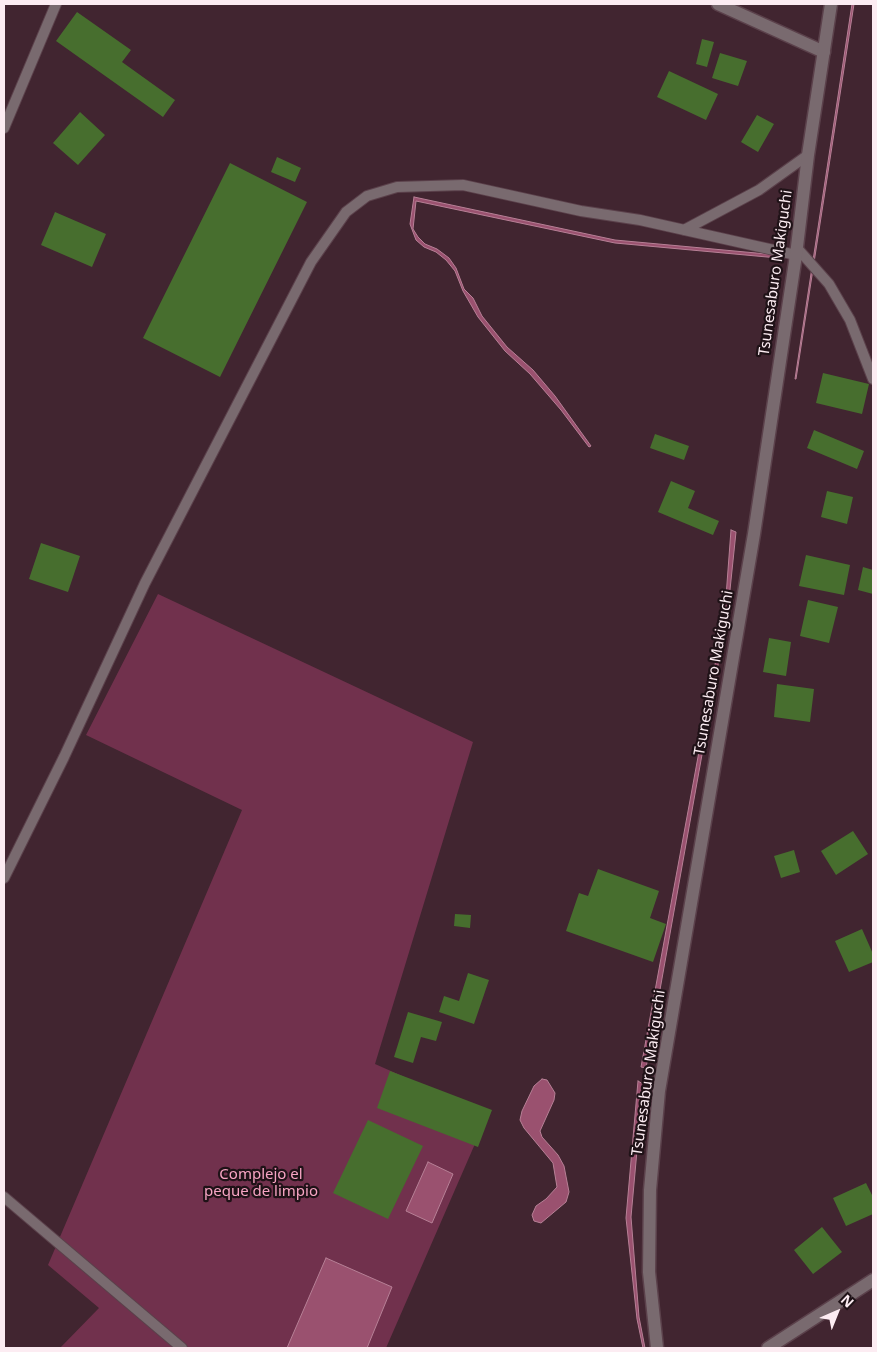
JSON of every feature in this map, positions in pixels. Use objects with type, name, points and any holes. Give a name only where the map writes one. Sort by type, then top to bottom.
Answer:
[{"type":"street","points":[[718,4],[824,52]]},
{"type":"street","name":"Tsunesaburo Makiguchi","points":[[657,1348],[649,1272],[650,1190],[659,1091],[754,534],[796,252],[808,155],[832,4]]},
{"type":"street","points":[[768,1348],[873,1280]]},
{"type":"lane","points":[[4,128],[56,4]]},
{"type":"lane","points":[[684,230],[759,190],[808,155]]},
{"type":"lane","points":[[4,878],[64,757],[145,583],[312,262],[346,212],[367,196],[396,187],[463,185],[580,211],[640,220],[796,252],[829,284],[850,320],[873,379]]},
{"type":"lane","points":[[4,1197],[182,1348]]},
{"type":"green space","name":"Complejo el peque de limpio","points":[[158,594],[473,742],[375,1064],[488,1114],[386,1348],[60,1348],[99,1308],[48,1265],[242,810],[86,735]]},
{"type":"shaded area","points":[[852,4],[854,4],[795,379]]},
{"type":"shaded area","points":[[414,197],[615,240],[778,255],[778,258],[615,243],[416,201],[413,229],[418,237],[425,244],[437,249],[449,258],[456,268],[464,289],[473,298],[482,316],[507,347],[533,370],[555,396],[591,446],[589,447],[561,410],[530,374],[505,351],[478,317],[463,291],[455,271],[446,260],[416,240],[410,224]]},
{"type":"shaded area","points":[[731,530],[736,532],[728,609],[646,1068],[641,1067],[725,610]]},
{"type":"shaded area","points":[[542,1079],[547,1080],[555,1093],[554,1100],[540,1131],[542,1137],[558,1155],[564,1166],[569,1192],[566,1202],[541,1223],[534,1221],[532,1215],[536,1206],[546,1199],[557,1187],[553,1163],[524,1128],[520,1120],[522,1111],[534,1086]]},
{"type":"shaded area","points":[[638,1081],[643,1084],[631,1217],[639,1317],[645,1348],[643,1348],[637,1319],[626,1218]]},
{"type":"shaded area","points":[[428,1162],[453,1174],[432,1223],[406,1211]]},
{"type":"shaded area","points":[[326,1258],[392,1287],[367,1348],[287,1348]]},
{"type":"building","points":[[77,12],[131,50],[122,62],[175,100],[163,117],[56,41]]},
{"type":"building","points":[[702,39],[714,42],[707,67],[696,64]]},
{"type":"building","points":[[720,53],[747,61],[738,86],[712,78]]},
{"type":"building","points":[[669,71],[718,94],[706,120],[657,97]]},
{"type":"building","points":[[80,112],[105,135],[78,165],[53,143]]},
{"type":"building","points":[[757,115],[774,124],[758,152],[741,142]]},
{"type":"building","points":[[277,157],[301,168],[295,182],[271,172]]},
{"type":"building","points":[[230,163],[307,202],[220,377],[143,338]]},
{"type":"building","points":[[55,212],[106,234],[92,267],[41,245]]},
{"type":"building","points":[[823,373],[869,384],[862,414],[816,403]]},
{"type":"building","points":[[814,430],[864,451],[857,469],[807,448]]},
{"type":"building","points":[[655,434],[689,446],[684,460],[650,448]]},
{"type":"building","points":[[671,481],[695,491],[688,508],[719,521],[713,535],[658,512]]},
{"type":"building","points":[[827,491],[853,497],[847,524],[821,517]]},
{"type":"building","points":[[41,543],[80,556],[68,592],[29,579]]},
{"type":"building","points":[[806,555],[850,565],[844,595],[799,586]]},
{"type":"building","points":[[863,567],[873,570],[873,594],[858,590]]},
{"type":"building","points":[[808,600],[838,607],[829,643],[800,636]]},
{"type":"building","points":[[769,638],[791,642],[786,676],[763,672]]},
{"type":"building","points":[[777,684],[814,689],[810,722],[774,717]]},
{"type":"building","points":[[853,831],[868,854],[836,875],[821,851]]},
{"type":"building","points":[[794,850],[800,872],[781,878],[774,856]]},
{"type":"building","points":[[598,869],[659,891],[650,918],[666,924],[653,962],[566,931],[579,893],[588,896]]},
{"type":"building","points":[[455,914],[471,915],[470,928],[454,926]]},
{"type":"building","points":[[862,929],[873,954],[873,962],[849,972],[835,941]]},
{"type":"building","points":[[468,973],[489,980],[474,1024],[439,1012],[444,996],[459,1001]]},
{"type":"building","points":[[408,1012],[442,1022],[436,1041],[421,1037],[413,1063],[394,1057]]},
{"type":"building","points":[[390,1071],[492,1110],[478,1147],[377,1108]]},
{"type":"building","points":[[368,1120],[423,1146],[388,1219],[333,1193]]},
{"type":"building","points":[[866,1183],[873,1197],[873,1214],[846,1226],[833,1198]]},
{"type":"building","points":[[822,1227],[842,1252],[813,1274],[794,1250]]}]
